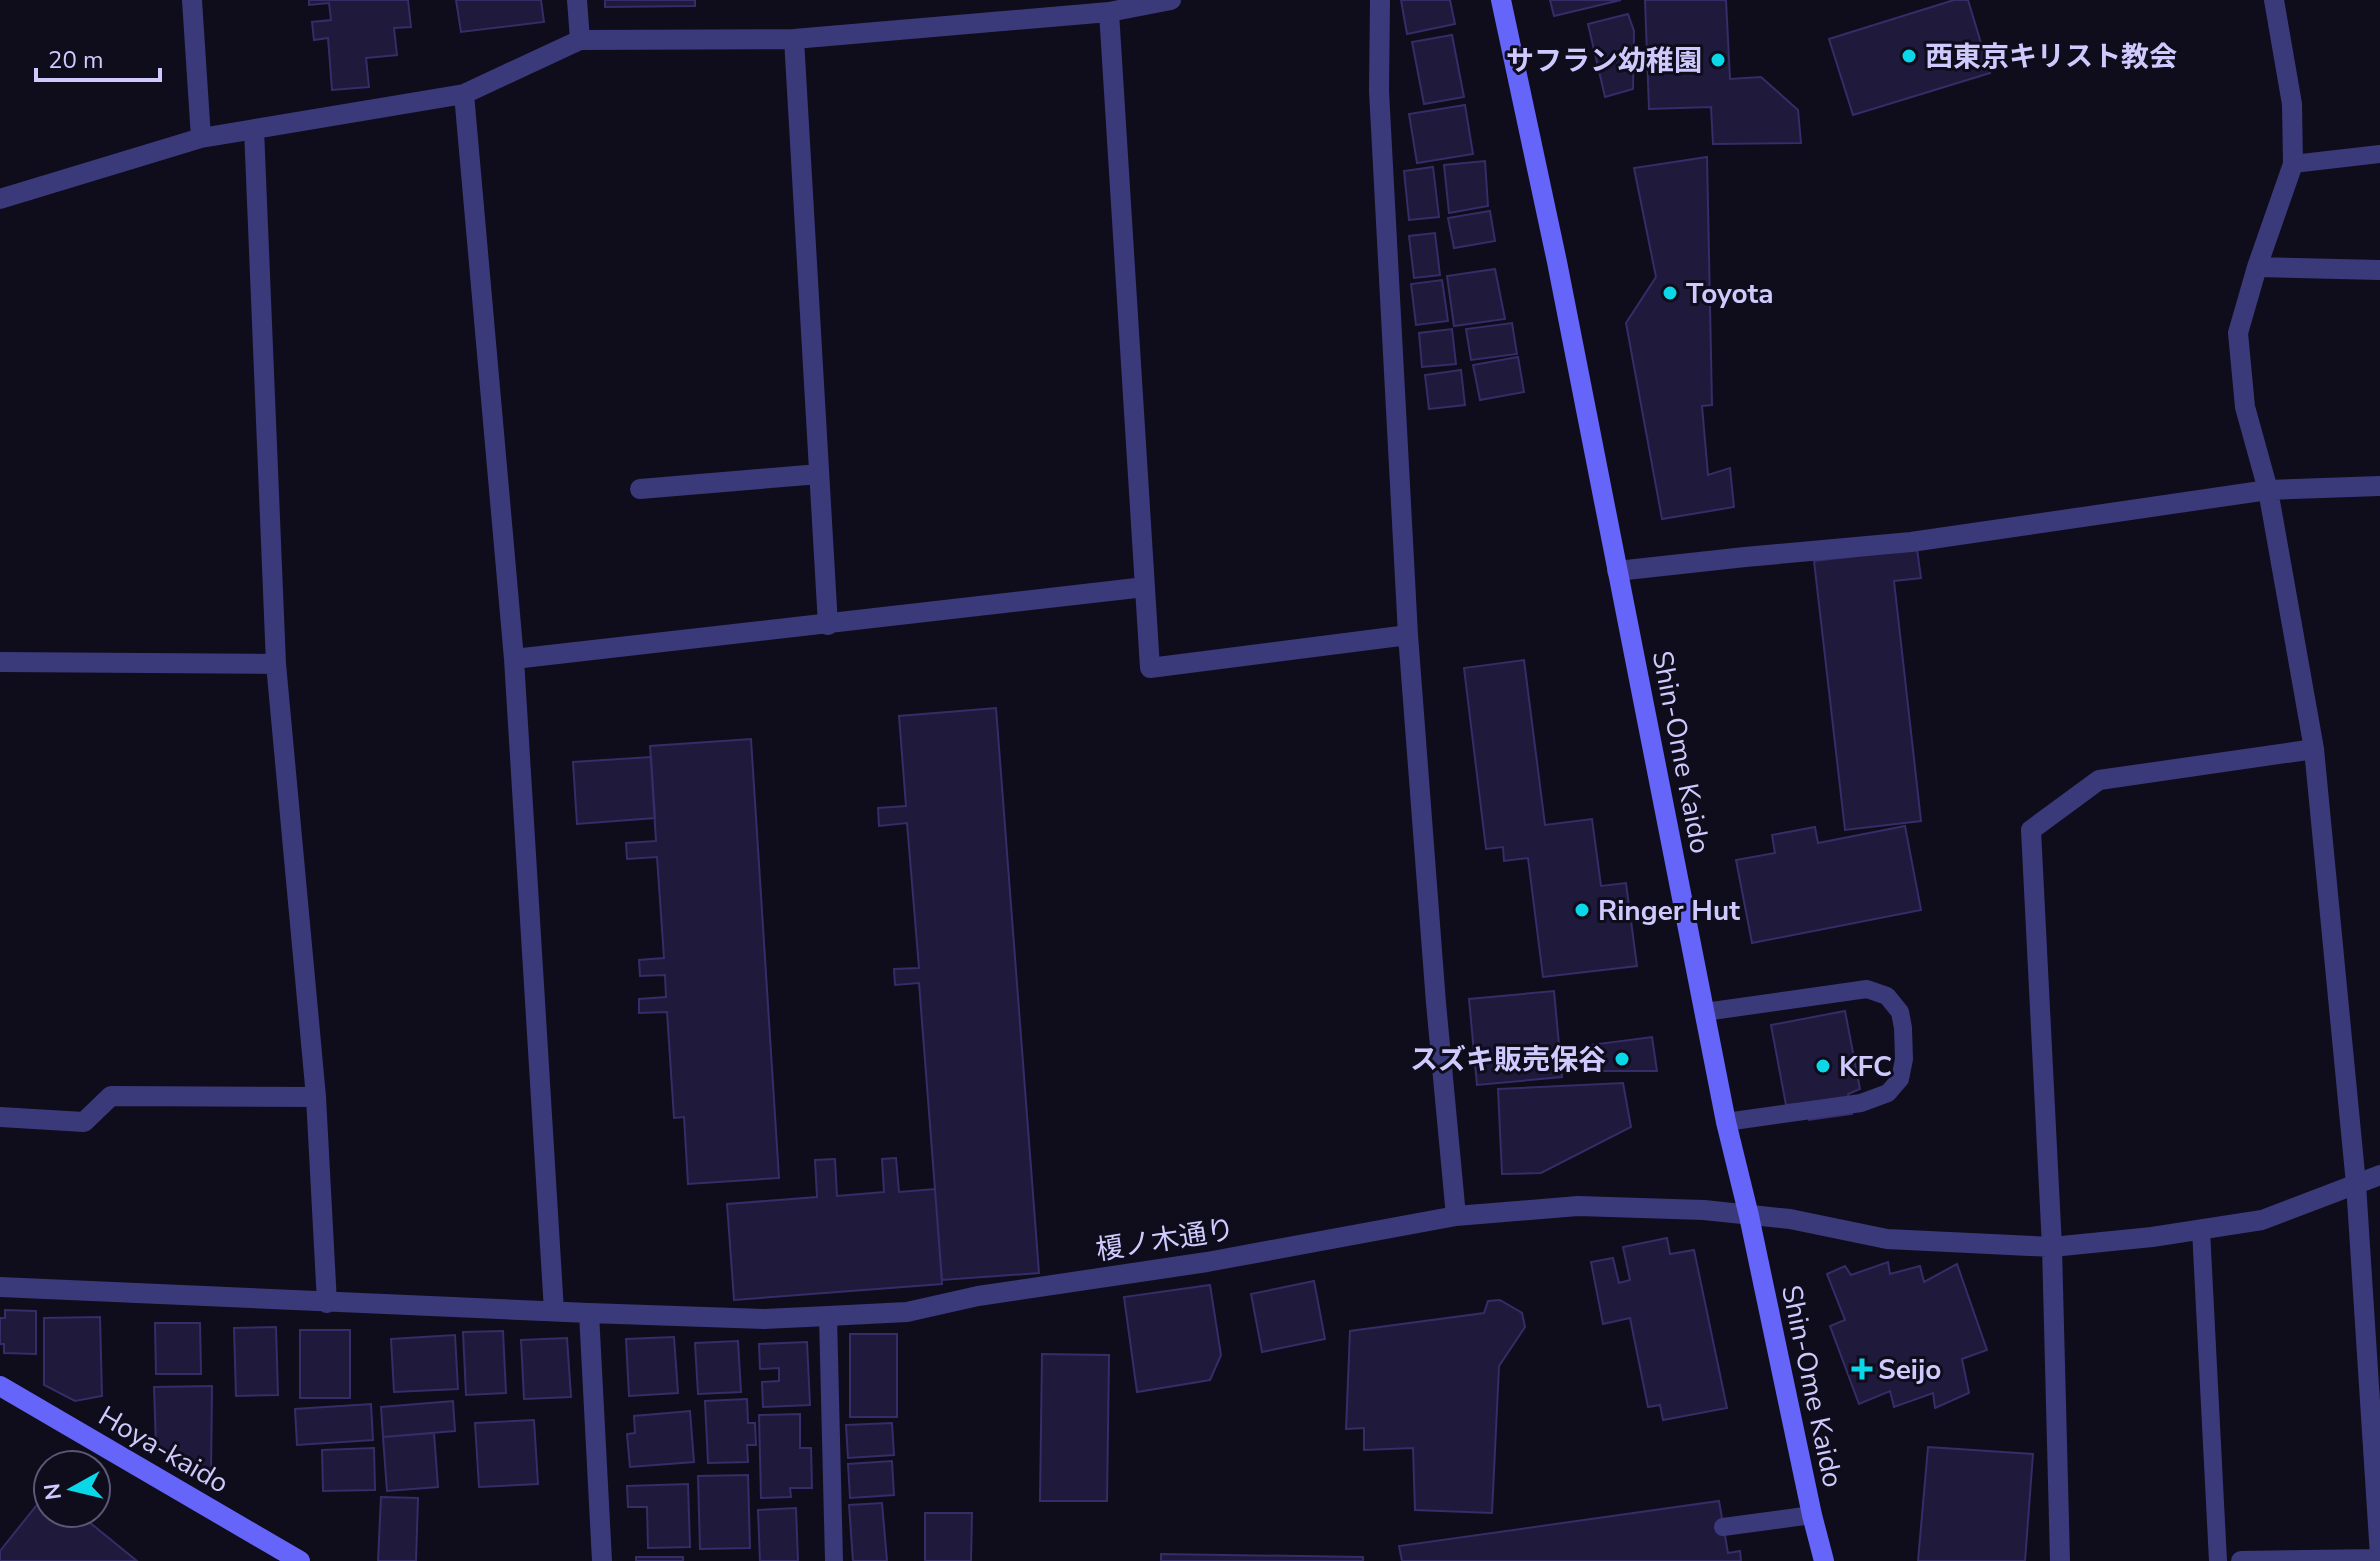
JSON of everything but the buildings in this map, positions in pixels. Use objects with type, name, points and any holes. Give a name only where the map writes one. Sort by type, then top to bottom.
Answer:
[{"type":"main road","name":"Shin-Ome Kaido","points":[[1501,0],[1557,262],[1726,1122],[1824,1561]]},
{"type":"main road","name":"Hoya-kaido","points":[[0,1386],[300,1561]]},
{"type":"street","points":[[192,0],[201,138]]},
{"type":"street","points":[[577,0],[580,40]]},
{"type":"street","points":[[0,199],[201,138],[464,94],[580,40],[794,39],[1109,12],[1141,3],[1171,0]]},
{"type":"street","points":[[1380,0],[1379,91],[1408,635],[1456,1216]]},
{"type":"street","points":[[2241,1561],[2380,1558],[2356,1184],[2314,749],[2268,490],[2245,407],[2238,333],[2293,164],[2292,104],[2274,0]]},
{"type":"street","points":[[1109,12],[1150,668],[1408,635]]},
{"type":"street","points":[[794,39],[828,625]]},
{"type":"street","points":[[464,94],[514,659],[554,1311]]},
{"type":"street","points":[[254,129],[276,664],[316,1097],[327,1303]]},
{"type":"street","points":[[2257,267],[2380,270]]},
{"type":"street","points":[[640,489],[819,474]]},
{"type":"street","points":[[1617,571],[1911,542],[2268,490],[2380,486]]},
{"type":"street","points":[[514,659],[1145,587]]},
{"type":"street","points":[[0,662],[276,664]]},
{"type":"street","points":[[2060,1561],[2052,1247],[2031,830],[2099,780],[2314,749]]},
{"type":"street","points":[[0,1117],[84,1122],[111,1096],[316,1097]]},
{"type":"street","name":"榎ノ木通り","points":[[0,1287],[589,1313],[764,1319],[828,1316],[907,1312],[978,1296],[1207,1262],[1456,1216],[1578,1206],[1704,1210],[1790,1219],[1887,1239],[2052,1247],[2262,1220],[2380,1175]]},
{"type":"street","points":[[589,1313],[602,1561]]},
{"type":"lane","points":[[2293,164],[2380,154]]},
{"type":"lane","points":[[1705,1012],[1867,989],[1887,996],[1900,1012],[1904,1059],[1900,1079],[1888,1093],[1861,1103],[1726,1122]]},
{"type":"lane","points":[[2201,1230],[2218,1561]]},
{"type":"lane","points":[[828,1316],[834,1561]]},
{"type":"lane","points":[[1723,1527],[1812,1515]]},
{"type":"place","name":"西東京キリスト教会","points":[[1909,56]]},
{"type":"place","name":"サフラン幼稚園","points":[[1718,60]]},
{"type":"place","name":"Toyota","points":[[1670,293]]},
{"type":"place","name":"Ringer Hut","points":[[1582,910]]},
{"type":"place","name":"スズキ販売保谷","points":[[1622,1059]]},
{"type":"place","name":"KFC","points":[[1823,1066]]},
{"type":"place","name":"Seijo","points":[[1862,1369]]}]
